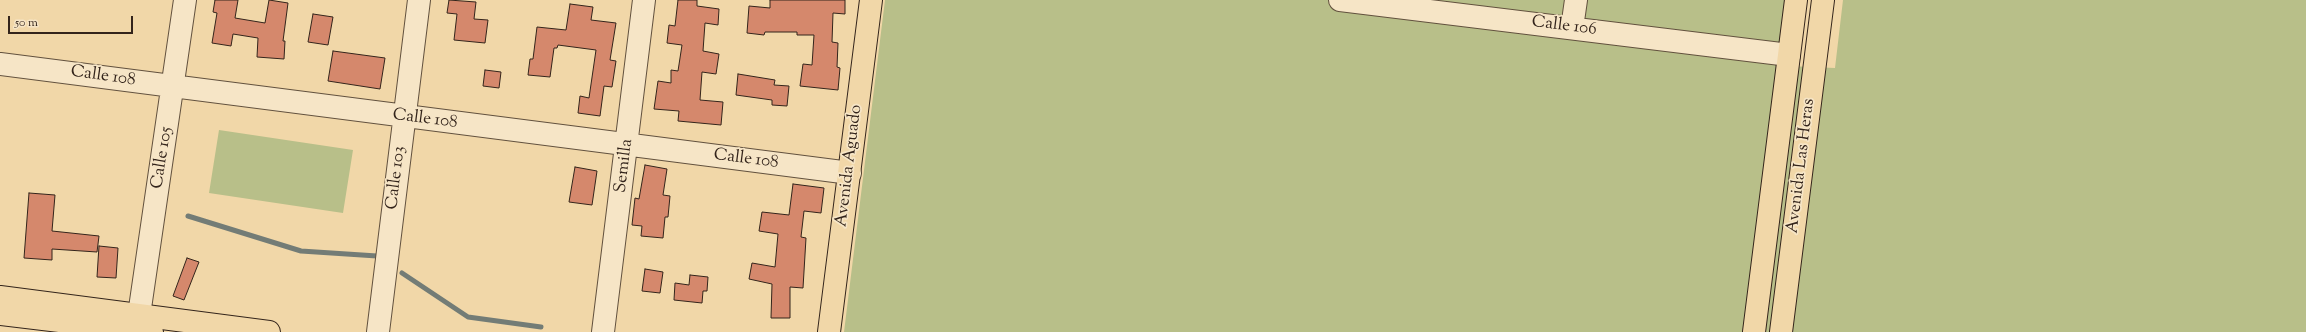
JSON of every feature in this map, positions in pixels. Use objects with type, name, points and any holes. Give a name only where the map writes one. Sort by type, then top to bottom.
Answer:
[{"type":"main road","name":"Avenida Aguado","points":[[829,332],[871,0]]},
{"type":"main road","name":"Avenida Aguado","points":[[842,332],[859,174],[882,0]]},
{"type":"main road","name":"Avenida Las Heras","points":[[1754,332],[1796,0]]},
{"type":"main road","name":"Avenida Las Heras","points":[[1781,332],[1823,0]]},
{"type":"main road","points":[[0,297],[148,328]]},
{"type":"main road","points":[[0,314],[148,328],[269,332]]},
{"type":"street","name":"Calle 105","points":[[148,328],[185,0]]},
{"type":"street","name":"Calle 103","points":[[378,332],[419,0]]},
{"type":"street","name":"Semilla","points":[[603,332],[628,145],[644,0]]},
{"type":"street","points":[[1572,28],[1576,0]]},
{"type":"street","name":"Calle 106","points":[[1349,1],[1789,55]]},
{"type":"street","name":"Calle 108","points":[[0,64],[850,173]]},
{"type":"green space","points":[[885,0],[1796,0],[1788,66],[1835,68],[1843,0],[2306,0],[2306,332],[844,332]]},
{"type":"green space","points":[[219,130],[353,150],[343,213],[209,193]]},
{"type":"building","points":[[215,0],[238,0],[235,18],[265,23],[269,0],[288,3],[283,41],[285,41],[284,59],[257,57],[258,38],[233,34],[231,46],[212,43],[217,13],[213,12]]},
{"type":"building","points":[[449,0],[476,2],[474,19],[488,20],[485,43],[454,40],[457,14],[447,13]]},
{"type":"building","points":[[678,0],[697,0],[697,6],[719,9],[718,25],[705,23],[703,51],[719,54],[716,74],[702,72],[700,100],[723,102],[721,125],[678,121],[679,111],[654,109],[658,81],[671,83],[671,70],[678,71],[682,45],[667,43],[669,25],[675,26]]},
{"type":"building","points":[[770,0],[845,0],[845,14],[833,13],[832,42],[838,43],[837,67],[840,68],[838,90],[800,86],[803,64],[812,65],[814,35],[797,35],[797,32],[765,32],[764,35],[747,33],[749,6],[770,8]]},
{"type":"building","points":[[570,4],[593,7],[591,20],[616,23],[610,60],[616,61],[612,87],[604,86],[600,116],[578,113],[580,96],[589,98],[596,50],[558,45],[557,48],[554,48],[550,77],[528,75],[530,59],[533,59],[537,27],[566,30]]},
{"type":"building","points":[[313,14],[333,17],[328,45],[308,42]]},
{"type":"building","points":[[333,51],[385,58],[380,89],[328,81]]},
{"type":"building","points":[[485,70],[501,72],[499,88],[483,86]]},
{"type":"building","points":[[738,74],[775,80],[774,85],[789,86],[787,106],[772,105],[772,100],[736,95]]},
{"type":"building","points":[[645,165],[667,169],[663,195],[670,196],[668,217],[665,217],[663,238],[641,236],[642,226],[632,225],[635,198],[639,199]]},
{"type":"building","points":[[575,167],[597,171],[592,205],[569,202]]},
{"type":"building","points":[[793,184],[824,188],[821,213],[804,211],[801,237],[806,238],[803,288],[790,287],[790,318],[771,318],[772,284],[749,279],[752,263],[775,267],[778,234],[759,231],[762,212],[789,215]]},
{"type":"building","points":[[29,193],[55,195],[52,231],[99,236],[97,252],[52,249],[52,260],[24,258]]},
{"type":"building","points":[[99,246],[118,248],[116,278],[97,277]]},
{"type":"building","points":[[187,258],[199,262],[184,300],[173,296]]},
{"type":"building","points":[[645,269],[663,272],[660,293],[642,291]]},
{"type":"building","points":[[690,275],[708,277],[707,291],[703,291],[702,303],[674,300],[675,283],[689,285]]},
{"type":"waterway","points":[[188,216],[301,251],[377,256]]},
{"type":"waterway","points":[[402,273],[468,317],[541,327]]}]
